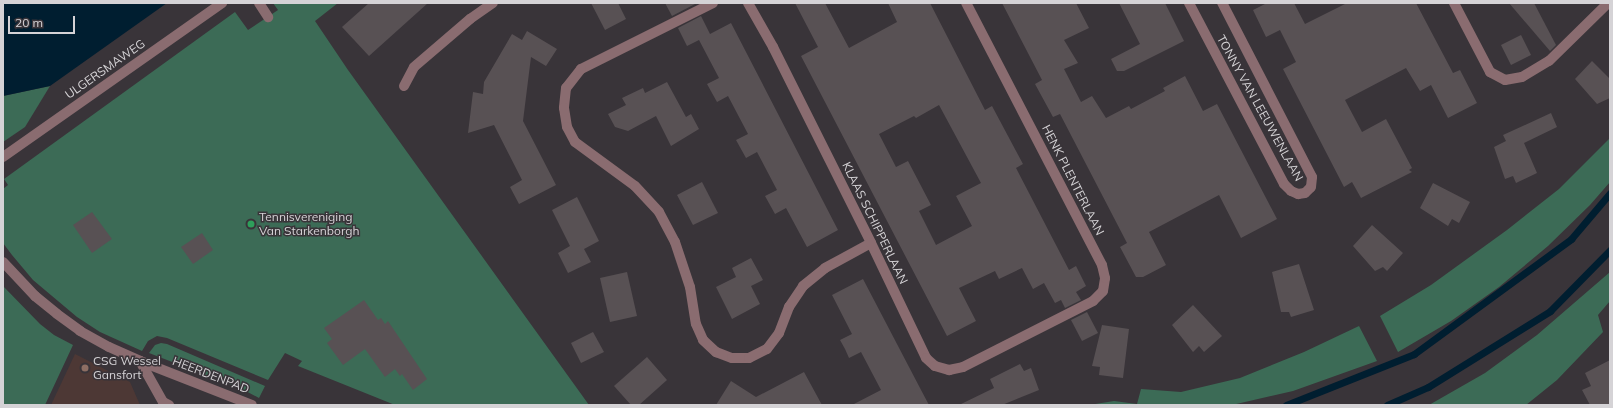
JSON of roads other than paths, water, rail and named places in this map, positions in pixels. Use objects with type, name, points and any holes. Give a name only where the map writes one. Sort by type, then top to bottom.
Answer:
[{"type":"street","name":"ULGERSMAWEG","points":[[3,157],[222,3]]},
{"type":"street","points":[[259,3],[268,17]]},
{"type":"street","points":[[404,86],[414,67],[470,19],[493,3]]},
{"type":"street","points":[[713,3],[581,69],[566,88],[564,108],[567,127],[575,142],[635,186],[658,212],[675,242],[690,287],[696,324],[703,340],[716,352],[732,358],[749,358],[767,349],[779,333],[788,307],[803,286],[825,268],[871,244]]},
{"type":"street","name":"KLAAS SCHIPPERLAAN","points":[[748,3],[773,47],[926,358],[935,366],[950,370],[963,367],[1025,336]]},
{"type":"street","name":"HENK PLENTERLAAN","points":[[966,3],[1102,265],[1105,278],[1102,291],[1093,301],[1025,336]]},
{"type":"street","name":"TONNY VAN LEEUWENLAAN","points":[[1189,3],[1284,184],[1291,192],[1298,194],[1305,193],[1311,187],[1312,177],[1222,3]]},
{"type":"street","points":[[1454,3],[1490,72],[1505,80],[1522,77],[1549,61],[1608,3]]},
{"type":"street","name":"HEERDENPAD","points":[[3,262],[35,296],[57,314],[109,347],[245,404]]},
{"type":"street","points":[[140,361],[163,402],[169,405]]},
{"type":"water","points":[[3,3],[167,3],[50,86],[3,96]]},
{"type":"waterway","points":[[1286,405],[1414,354],[1571,239],[1610,193]]},
{"type":"waterway","points":[[1387,405],[1428,387],[1550,311],[1610,250]]},
{"type":"place","name":"Tennisvereniging Van Starkenborgh","points":[[251,224]]},
{"type":"place","name":"CSG Wessel Gansfort","points":[[85,368]]}]
